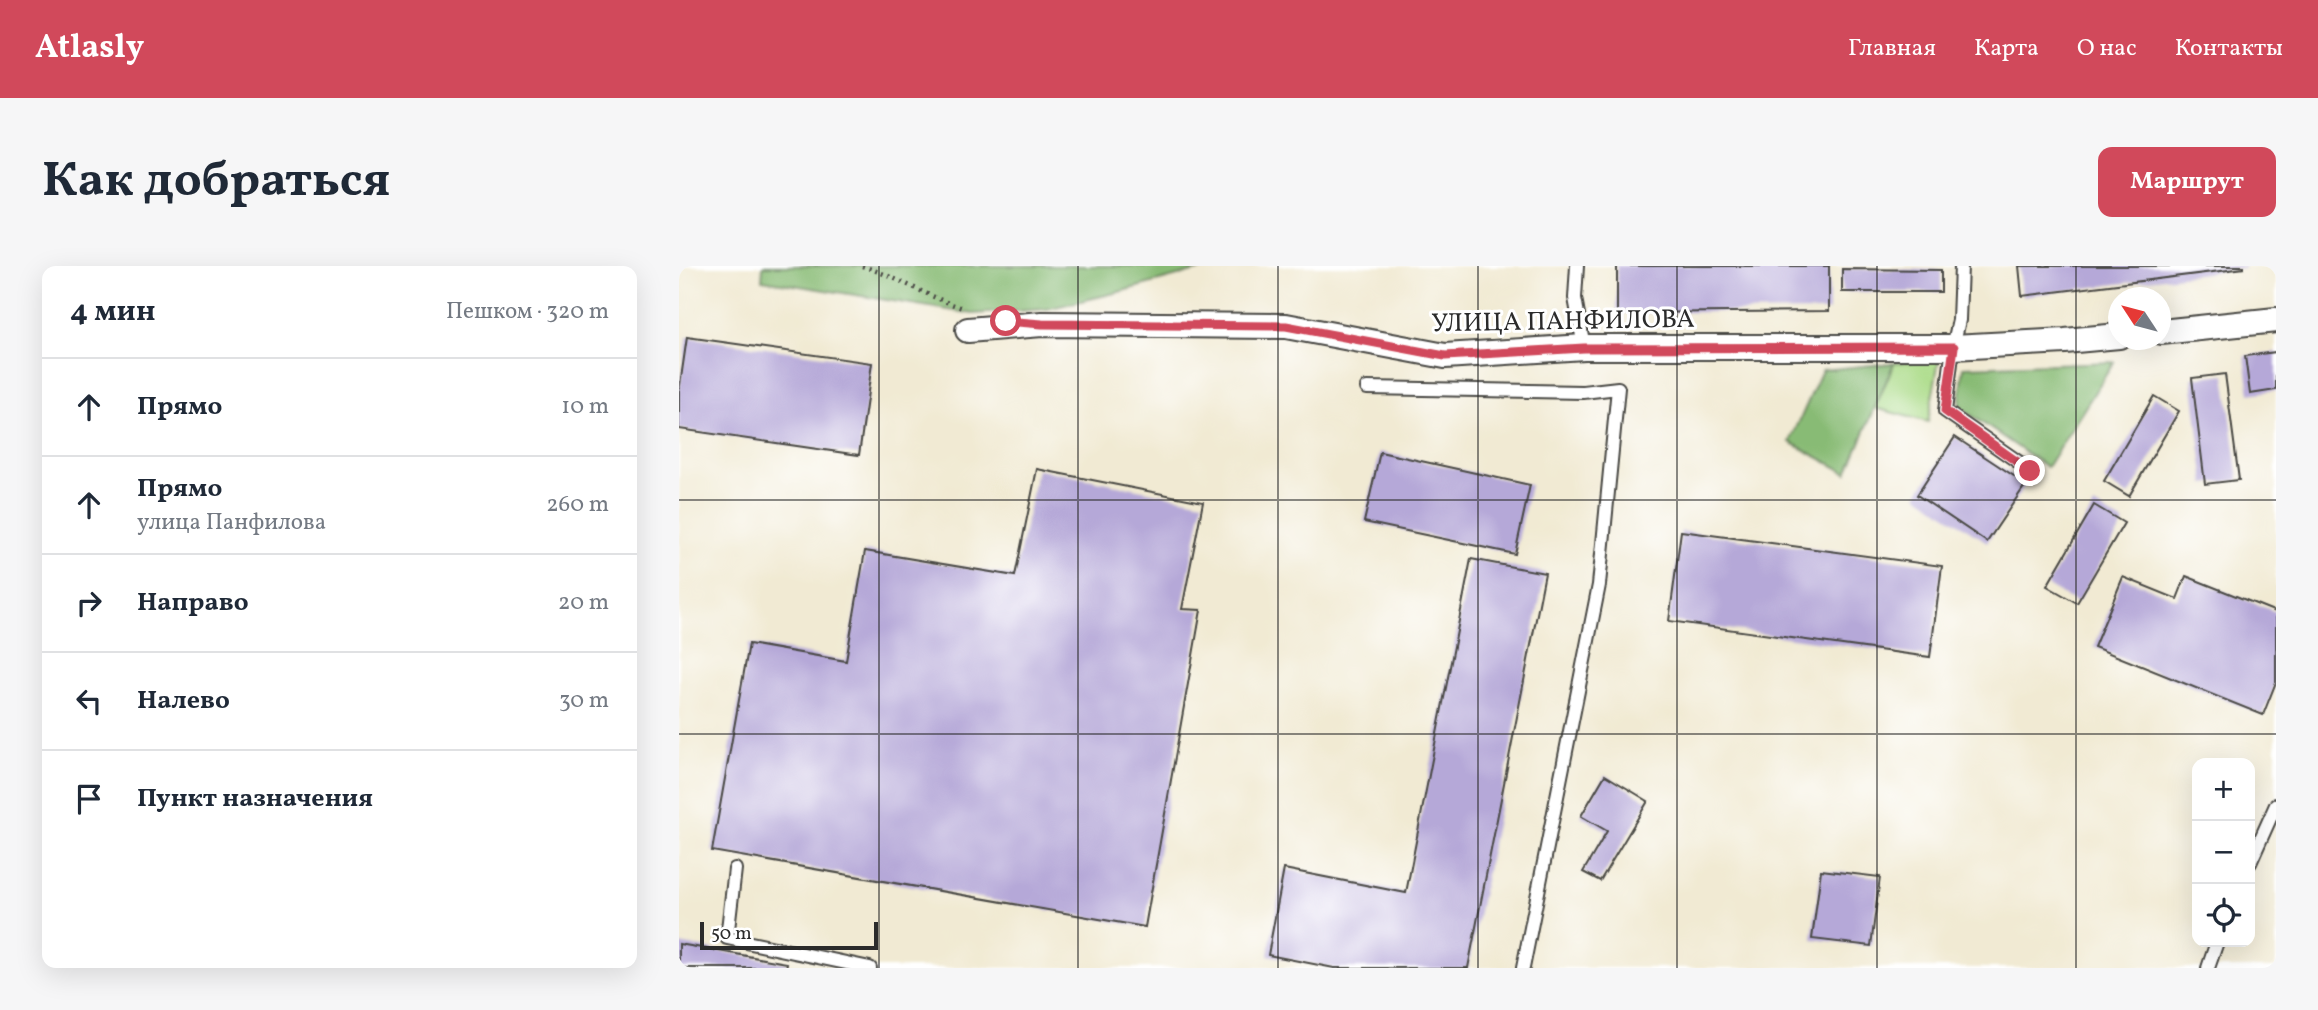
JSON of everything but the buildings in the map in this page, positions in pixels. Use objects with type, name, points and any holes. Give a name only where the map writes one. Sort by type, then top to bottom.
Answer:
[{"type":"street","name":"УЛИЦА ПАНФИЛОВА","points":[[969,320],[1042,324],[1286,326],[1445,356],[1584,348],[1954,347],[2108,337]]},
{"type":"street","points":[[2171,330],[2276,320]]},
{"type":"lane","points":[[1577,266],[1575,298],[1584,348]]},
{"type":"lane","points":[[1961,266],[1959,320],[1945,411],[2030,471]]},
{"type":"lane","points":[[1367,388],[1583,392],[1618,388],[1599,585],[1523,968]]},
{"type":"lane","points":[[2255,852],[2276,805]]},
{"type":"lane","points":[[735,869],[727,938],[870,968]]},
{"type":"lane","points":[[2208,968],[2215,947]]},
{"type":"path","points":[[862,266],[884,273],[945,302],[969,320]]},
{"type":"green space","points":[[763,266],[1215,266],[1047,309],[973,314],[762,280]]},
{"type":"green space","points":[[1939,359],[1928,422],[1875,408],[1894,363]]},
{"type":"green space","points":[[2114,362],[2047,467],[1959,407],[1964,367]]},
{"type":"green space","points":[[1894,363],[1847,473],[1790,442],[1822,370]]},
{"type":"route","points":[[1006,321],[1144,326],[1286,326],[1445,356],[1584,348],[1954,347],[1945,411],[2030,471]]}]
